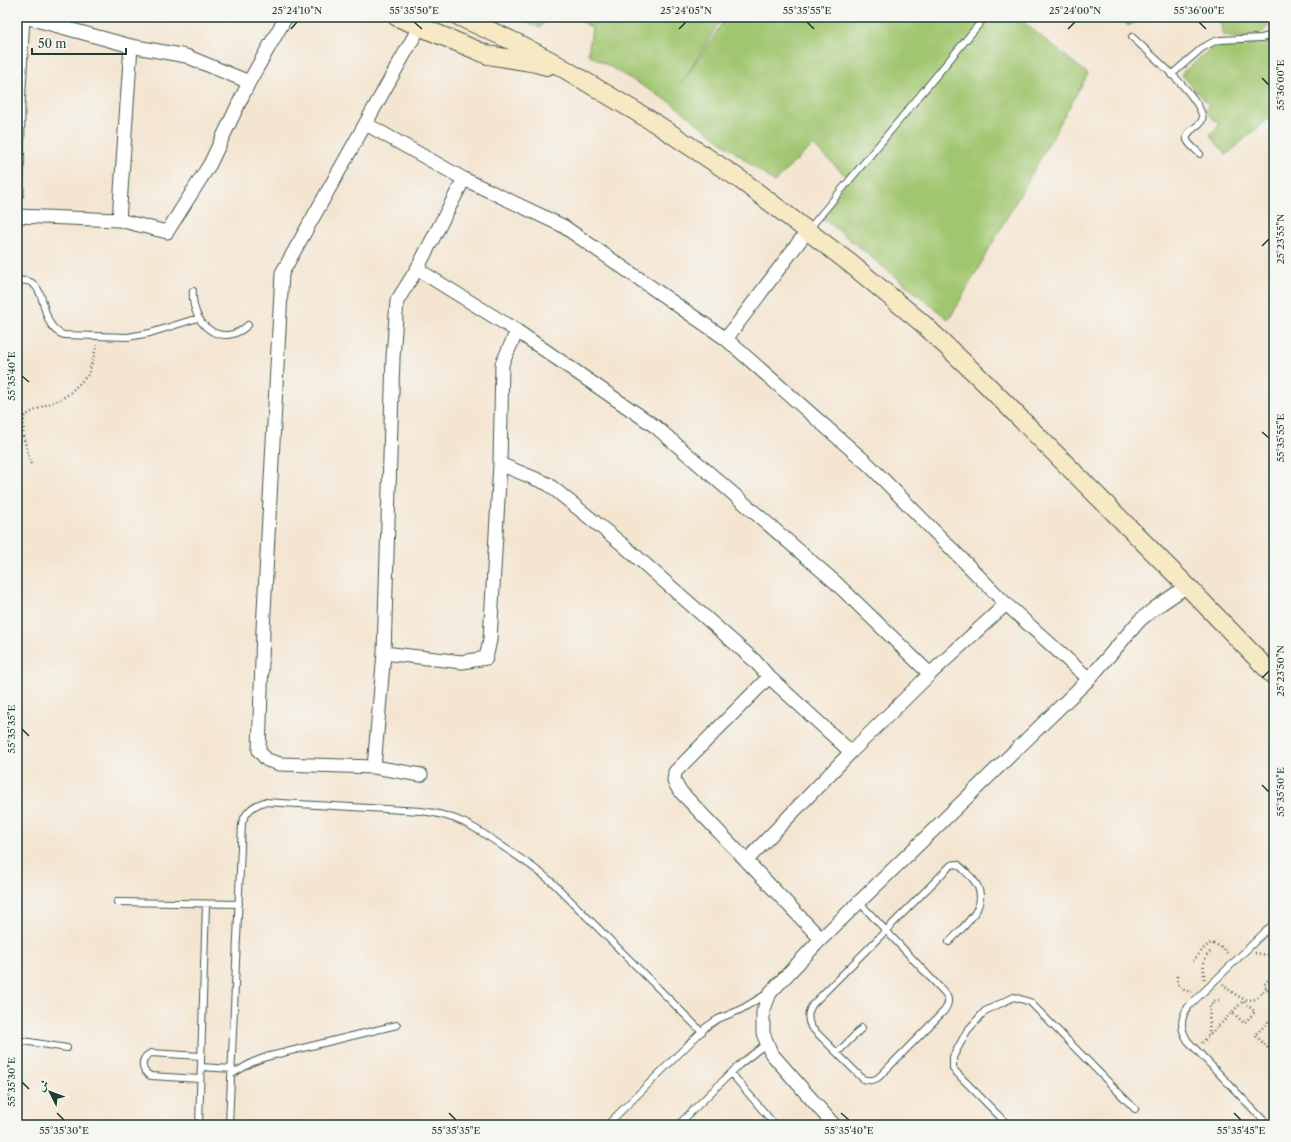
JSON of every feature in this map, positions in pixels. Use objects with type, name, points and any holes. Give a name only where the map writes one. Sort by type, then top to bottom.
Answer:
[{"type":"street","points":[[17,193],[18,106],[24,17],[131,46],[186,56],[250,82]]},
{"type":"street","points":[[17,216],[119,220],[167,232],[210,164],[250,82],[286,17]]},
{"type":"street","points":[[397,17],[488,55],[536,63],[572,75]]},
{"type":"street","points":[[460,17],[517,43],[551,62],[619,101],[699,151],[742,180],[808,230],[893,298],[951,350],[1187,586],[1274,676]]},
{"type":"street","points":[[420,26],[282,273],[263,630],[260,751],[267,760],[280,764],[374,767],[421,776]]},
{"type":"street","points":[[119,220],[131,46]]},
{"type":"street","points":[[366,124],[464,179],[563,226],[726,339],[869,465],[1006,604],[1089,679]]},
{"type":"street","points":[[374,767],[384,653],[393,358],[397,301],[417,269],[464,179]]},
{"type":"street","points":[[726,339],[808,230]]},
{"type":"street","points":[[417,269],[517,331],[656,427],[835,582],[930,674]]},
{"type":"street","points":[[384,653],[462,662],[486,658],[490,640],[500,464],[502,364],[517,331]]},
{"type":"street","points":[[500,464],[548,484],[622,544],[755,661],[769,677],[850,752]]},
{"type":"street","points":[[834,1125],[771,1053],[766,1044],[763,1033],[763,1012],[770,992],[821,939],[1089,679],[1140,620],[1170,596],[1187,586]]},
{"type":"street","points":[[747,860],[850,752],[930,674],[1006,604]]},
{"type":"street","points":[[769,677],[675,772],[674,780],[679,790],[821,939]]},
{"type":"lane","points":[[808,230],[985,17]]},
{"type":"lane","points":[[1171,75],[1202,48],[1213,42],[1220,40],[1261,38],[1274,35]]},
{"type":"lane","points":[[1132,37],[1189,93],[1203,116],[1201,122],[1189,133],[1187,137],[1188,142],[1200,154]]},
{"type":"lane","points":[[17,280],[28,281],[36,287],[50,324],[56,331],[64,335],[100,337],[139,336],[198,318]]},
{"type":"lane","points":[[193,291],[193,305],[198,318],[208,329],[219,335],[231,335],[237,333],[248,325]]},
{"type":"lane","points":[[229,1125],[242,823],[248,812],[258,804],[270,802],[421,811],[443,814],[474,826],[531,865],[553,883],[702,1032]]},
{"type":"lane","points":[[859,902],[887,930],[947,995],[948,999],[947,1007],[876,1080],[871,1081],[863,1079],[811,1027],[808,1012],[813,1004],[887,930],[951,865],[957,864],[976,883],[979,893],[979,906],[973,916],[949,942]]},
{"type":"lane","points":[[117,902],[239,904]]},
{"type":"lane","points":[[198,1125],[206,904]]},
{"type":"lane","points":[[1268,1125],[1196,1050],[1184,1036],[1182,1030],[1183,1017],[1188,1007],[1274,923]]},
{"type":"lane","points":[[607,1125],[702,1032],[718,1019],[740,1010],[770,992]]},
{"type":"lane","points":[[1008,1125],[953,1069],[953,1057],[967,1031],[985,1011],[1014,997],[1030,1002],[1135,1109]]},
{"type":"lane","points":[[201,1067],[232,1071],[266,1057],[397,1025]]},
{"type":"lane","points":[[837,1053],[862,1028]]},
{"type":"lane","points":[[17,1040],[67,1048]]},
{"type":"lane","points":[[678,1125],[747,1058],[766,1044]]},
{"type":"lane","points":[[200,1079],[151,1076],[144,1072],[142,1064],[145,1057],[152,1053],[201,1056]]},
{"type":"lane","points":[[731,1073],[775,1125]]},
{"type":"path","points":[[17,420],[63,398],[85,378],[90,371],[100,337]]},
{"type":"path","points":[[24,416],[23,435],[31,464]]},
{"type":"path","points":[[1193,961],[1208,945],[1215,943],[1225,949],[1231,965]]},
{"type":"path","points":[[1204,983],[1204,960],[1212,951]]},
{"type":"path","points":[[1245,952],[1274,956]]},
{"type":"path","points":[[1177,976],[1178,983],[1182,989],[1189,992],[1196,990]]},
{"type":"path","points":[[1219,978],[1230,991],[1244,1000],[1255,1012],[1244,1023],[1232,1012]]},
{"type":"path","points":[[1274,982],[1269,979],[1264,985],[1270,991],[1274,987]]},
{"type":"path","points":[[1196,1050],[1244,1000],[1255,998],[1267,988]]},
{"type":"path","points":[[1209,1036],[1210,1005],[1214,1000],[1220,1000]]},
{"type":"path","points":[[1274,1016],[1255,1035],[1274,1054]]},
{"type":"green space","points":[[514,17],[548,17],[540,28]]},
{"type":"green space","points":[[575,17],[722,17],[680,86],[726,17],[1017,17],[1088,74],[949,320],[823,218],[848,178],[813,145],[774,182],[670,102],[588,54],[592,28]]},
{"type":"green space","points":[[1122,17],[1144,17],[1128,26]]},
{"type":"green space","points":[[1219,17],[1274,17],[1274,22],[1270,23],[1264,31],[1260,33],[1249,37],[1238,38],[1223,34]]},
{"type":"green space","points":[[1261,37],[1266,44],[1274,37],[1274,114],[1226,155],[1210,135],[1219,125],[1205,110],[1209,105],[1181,74],[1220,40],[1229,47],[1237,41],[1245,48]]}]
